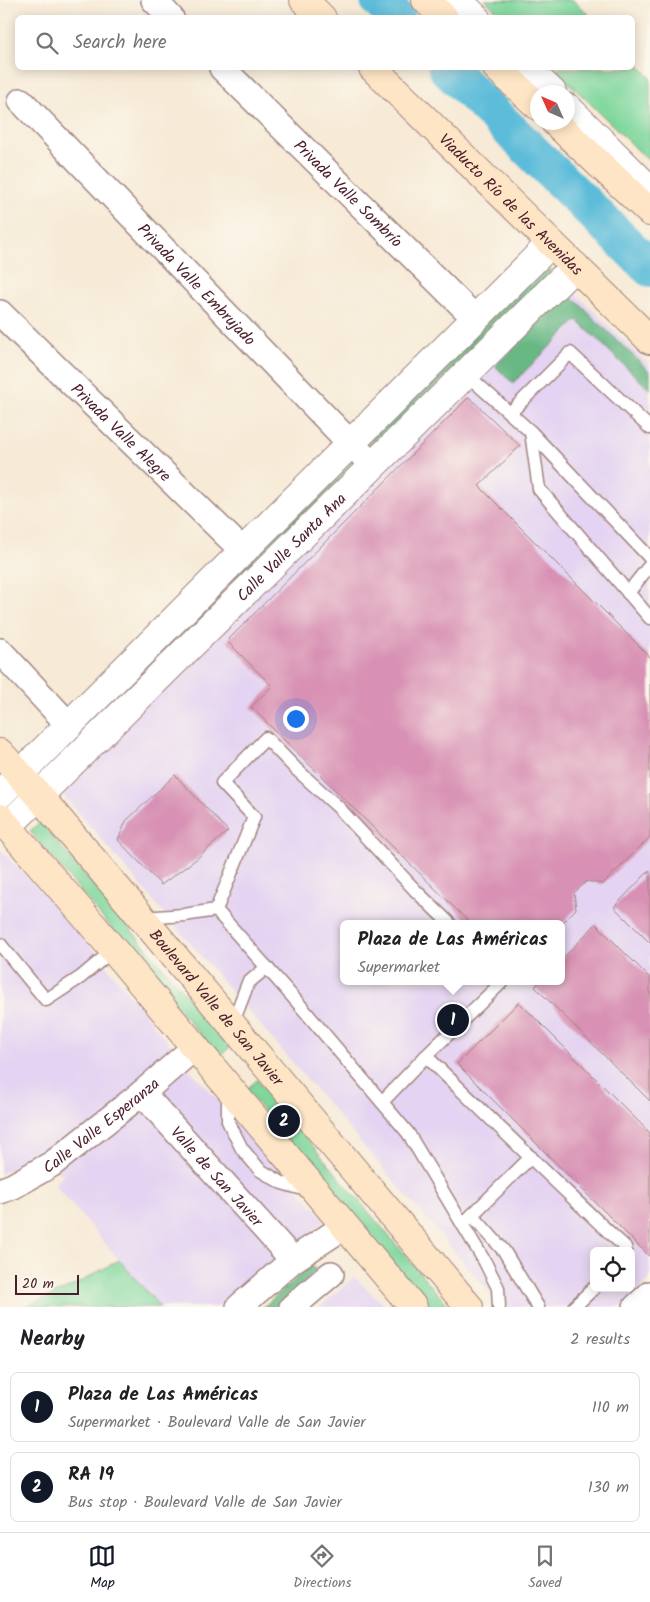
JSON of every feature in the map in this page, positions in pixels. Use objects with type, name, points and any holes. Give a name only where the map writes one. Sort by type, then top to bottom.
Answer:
[{"type":"main road","points":[[304,0],[319,15]]},
{"type":"main road","points":[[426,0],[441,15]]},
{"type":"main road","name":"Viaducto Río de las Avenidas","points":[[375,70],[650,340]]},
{"type":"main road","points":[[499,70],[530,99]]},
{"type":"main road","points":[[563,130],[650,212]]},
{"type":"main road","name":"Boulevard Valle de San Javier","points":[[0,754],[39,796],[143,918],[469,1307]]},
{"type":"main road","points":[[4,823],[413,1307]]},
{"type":"main road","points":[[226,1084],[256,1053]]},
{"type":"street","points":[[154,0],[168,15]]},
{"type":"street","points":[[458,0],[473,15]]},
{"type":"street","name":"Privada Valle Sombrío","points":[[224,70],[475,318]]},
{"type":"street","points":[[528,70],[544,85]]},
{"type":"street","name":"Privada Valle Embrujado","points":[[21,101],[373,465]]},
{"type":"street","points":[[575,115],[650,190]]},
{"type":"street","name":"Calle Valle Santa Ana","points":[[0,794],[551,243]]},
{"type":"street","name":"Calle Valle Santa Ana","points":[[4,823],[39,796],[575,266]]},
{"type":"street","name":"Privada Valle Alegre","points":[[0,313],[243,551]]},
{"type":"street","points":[[219,575],[241,596]]},
{"type":"street","points":[[0,651],[69,725]]},
{"type":"street","name":"Calle Valle Esperanza","points":[[0,1191],[13,1186],[52,1164],[142,1093],[195,1047]]},
{"type":"street","name":"Valle de San Javier","points":[[142,1093],[293,1260]]},
{"type":"street","points":[[239,1307],[293,1260],[345,1226]]},
{"type":"street","points":[[292,1307],[331,1274]]},
{"type":"street","points":[[636,1307],[650,1294]]},
{"type":"lane","points":[[510,412],[570,353],[650,428]]},
{"type":"lane","points":[[466,374],[532,432],[650,558]]},
{"type":"lane","points":[[532,432],[539,489],[650,618]]},
{"type":"lane","points":[[628,593],[650,565]]},
{"type":"lane","points":[[216,910],[254,817],[222,783],[266,738],[296,770],[338,807],[415,890],[446,920]]},
{"type":"lane","points":[[143,918],[216,910]]},
{"type":"lane","points":[[216,910],[408,1132],[485,1262],[498,1288],[499,1307]]},
{"type":"lane","points":[[0,944],[46,1000],[81,977],[113,950]]},
{"type":"lane","points":[[232,1025],[248,983],[267,967]]},
{"type":"lane","points":[[382,1102],[499,985]]},
{"type":"lane","points":[[426,1056],[564,1191],[625,1247]]},
{"type":"lane","points":[[462,1225],[531,1157]]},
{"type":"lane","points":[[472,1215],[504,1251],[538,1307]]},
{"type":"lane","points":[[574,1307],[590,1292]]},
{"type":"shaded area","points":[[567,285],[650,366],[650,1279],[622,1307],[502,1307],[58,789]]},
{"type":"shaded area","points":[[0,849],[78,930],[185,1064],[326,1220],[217,1307],[160,1307],[54,1184],[63,1176],[44,1156],[0,1173]]},
{"type":"shaded area","points":[[354,1277],[386,1307],[319,1307],[322,1305]]},
{"type":"green space","points":[[485,0],[573,0],[589,15],[501,15]]},
{"type":"green space","points":[[635,61],[650,77],[650,162],[575,89],[575,85],[571,85],[556,70],[635,70]]},
{"type":"green space","points":[[544,264],[552,271],[236,586],[229,579]]},
{"type":"green space","points":[[569,294],[650,372],[650,390],[577,320],[513,383],[495,366]]},
{"type":"green space","points":[[219,588],[226,595],[47,774],[40,767]]},
{"type":"green space","points":[[40,822],[230,1047],[219,1057],[30,831]]},
{"type":"green space","points":[[257,1080],[449,1307],[430,1307],[246,1090]]},
{"type":"green space","points":[[119,1260],[160,1307],[24,1307],[71,1287]]},
{"type":"green space","points":[[312,1265],[317,1271],[275,1307],[263,1307]]},
{"type":"building","points":[[469,397],[520,446],[479,486],[650,657],[650,837],[603,884],[587,881],[574,893],[576,909],[565,920],[467,920],[251,707],[272,686],[227,641]]},
{"type":"building","points":[[175,775],[228,831],[195,860],[161,885],[118,840],[126,821]]},
{"type":"building","points":[[650,870],[650,943],[614,907]]},
{"type":"building","points":[[596,924],[650,978],[650,1101],[535,987],[537,985],[565,985],[565,956]]},
{"type":"building","points":[[519,1002],[650,1133],[650,1257],[457,1064]]},
{"type":"waterway","points":[[379,0],[394,15]]},
{"type":"waterway","points":[[449,70],[650,268]]},
{"type":"place","name":"Plaza de Las Américas","points":[[453,1020]]},
{"type":"place","name":"RA 19","points":[[284,1121]]}]
